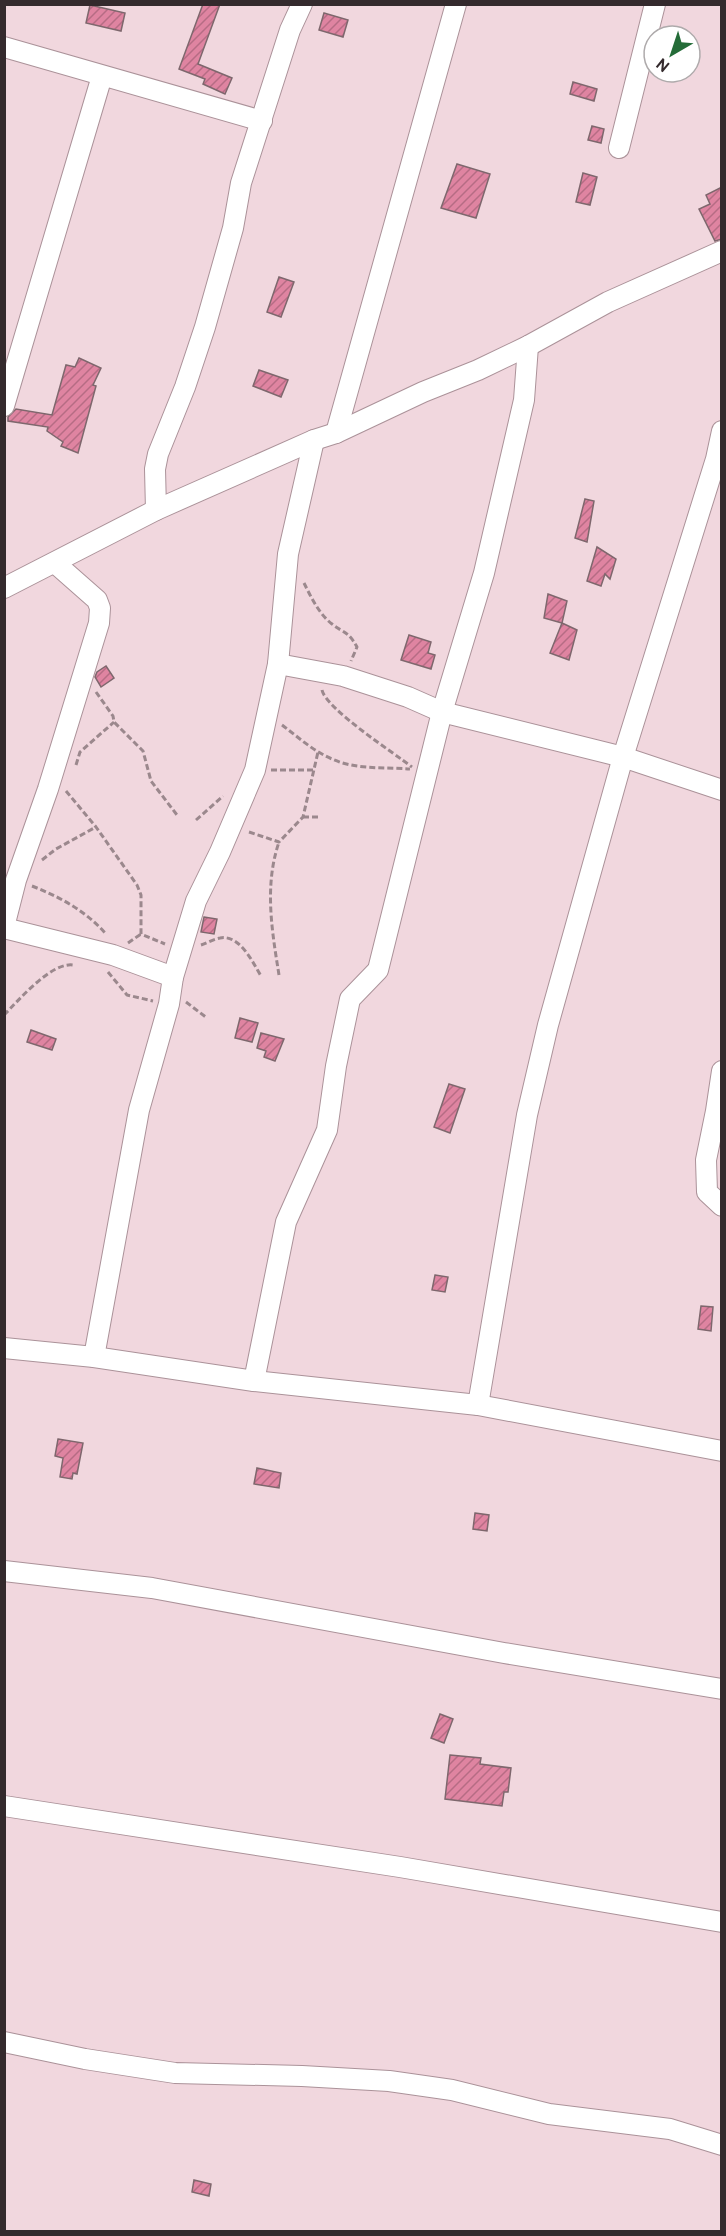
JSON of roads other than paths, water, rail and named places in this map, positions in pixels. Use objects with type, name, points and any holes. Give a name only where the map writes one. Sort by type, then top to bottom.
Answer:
[{"type":"street","points":[[156,510],[155,469],[158,454],[185,387],[205,327],[234,228],[241,183],[290,30],[302,4]]},
{"type":"street","points":[[336,433],[456,4]]},
{"type":"street","points":[[619,148],[655,4]]},
{"type":"street","points":[[4,47],[262,121]]},
{"type":"street","points":[[4,406],[102,76]]},
{"type":"street","points":[[4,588],[156,510],[314,440],[336,433],[528,346],[608,302],[722,251]]},
{"type":"street","points":[[254,1381],[286,1222],[327,1130],[336,1066],[350,999],[378,970],[442,712],[484,573],[524,400],[528,346]]},
{"type":"street","points":[[478,1405],[527,1115],[548,1025],[623,757],[716,459],[722,432]]},
{"type":"street","points":[[94,1357],[139,1110],[169,1004],[173,977],[196,901],[255,770],[279,664],[288,554],[314,440]]},
{"type":"street","points":[[55,563],[91,594],[100,608],[99,623],[48,789],[16,880],[4,927],[113,955],[173,977]]},
{"type":"street","points":[[279,664],[343,676],[408,697],[442,712],[623,757],[722,790]]},
{"type":"street","points":[[722,1071],[706,1160],[707,1192],[722,1206]]},
{"type":"street","points":[[4,1348],[94,1357],[254,1381],[478,1405],[722,1452]]},
{"type":"street","points":[[4,1571],[152,1588],[504,1653],[722,1689]]},
{"type":"street","points":[[4,1806],[400,1867],[722,1922]]},
{"type":"street","points":[[4,2042],[85,2059],[175,2073],[378,2080],[452,2090],[549,2114],[670,2129],[722,2145]]}]
